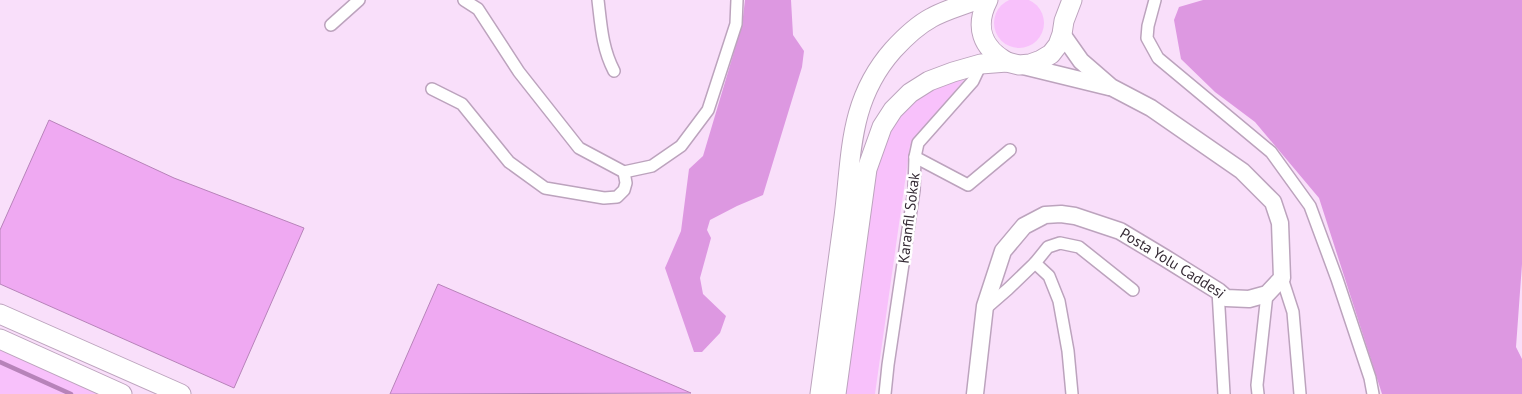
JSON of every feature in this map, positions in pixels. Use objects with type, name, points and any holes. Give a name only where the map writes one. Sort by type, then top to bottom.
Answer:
[{"type":"main road","points":[[820,394],[848,185],[850,148],[863,97],[877,71],[908,34],[940,13],[976,0]]},
{"type":"main road","points":[[988,0],[981,18],[982,32],[987,45],[996,55],[1013,64]]},
{"type":"main road","points":[[1056,0],[1061,9],[1063,28]]},
{"type":"main road","points":[[836,394],[867,169],[882,127],[893,110],[910,94],[930,81],[981,64],[1030,64],[1051,54],[1058,44],[1072,0]]},
{"type":"main road","points":[[0,314],[181,394]]},
{"type":"main road","points":[[0,339],[122,394]]},
{"type":"street","points":[[331,25],[359,0]]},
{"type":"street","points":[[464,0],[478,9],[519,72],[579,148],[624,172],[652,166],[681,146],[708,110],[736,24],[738,0]]},
{"type":"street","points":[[598,0],[602,36],[608,60],[614,71]]},
{"type":"street","points":[[1155,0],[1147,38],[1158,58],[1271,152],[1310,206],[1337,279],[1370,378],[1373,394]]},
{"type":"street","points":[[1063,28],[1081,61],[1111,87],[1150,108],[1242,171],[1273,202],[1280,223],[1282,278],[1293,312],[1300,394]]},
{"type":"street","name":"Karanfil Sokak","points":[[886,394],[888,365],[914,190],[915,157],[918,143],[972,81],[981,64]]},
{"type":"street","points":[[1013,64],[1111,87]]},
{"type":"street","points":[[432,89],[462,104],[509,162],[545,188],[604,198],[618,197],[624,190],[626,183],[624,172]]},
{"type":"street","points":[[915,157],[968,185],[1010,150]]},
{"type":"street","name":"Posta Yolu Caddesi","points":[[975,394],[985,309],[1003,251],[1024,226],[1045,215],[1061,214],[1075,216],[1120,232],[1165,258],[1226,298],[1249,299],[1267,294]]},
{"type":"street","points":[[985,309],[1035,263],[1048,247],[1060,243],[1079,247],[1133,290]]},
{"type":"street","points":[[1035,263],[1049,276],[1060,301],[1068,351],[1072,394]]},
{"type":"street","points":[[1258,394],[1257,385],[1267,294],[1282,278]]},
{"type":"street","points":[[1218,291],[1224,394]]},
{"type":"shaded area","points":[[1019,-2],[1028,0],[1039,9],[1044,23],[1042,32],[1033,43],[1019,48],[1010,46],[999,37],[994,23],[996,14],[1005,3]]},
{"type":"shaded area","points":[[745,0],[791,0],[793,35],[804,51],[802,67],[763,195],[710,220],[707,230],[711,238],[700,278],[703,294],[726,316],[720,333],[702,352],[694,352],[665,268],[681,231],[689,169],[703,156],[742,25]]},
{"type":"shaded area","points":[[1203,0],[1522,0],[1522,264],[1516,347],[1522,359],[1522,394],[1382,394],[1319,198],[1255,122],[1215,92],[1181,59],[1174,20],[1179,7]]},
{"type":"shaded area","points":[[964,77],[964,80],[910,146],[875,394],[843,394],[878,151],[901,112],[918,97],[935,87]]},
{"type":"shaded area","points":[[49,120],[174,178],[304,228],[234,388],[0,284],[0,230]]},
{"type":"shaded area","points":[[438,284],[691,393],[390,394]]},
{"type":"shaded area","points":[[0,345],[110,394],[0,394]]},
{"type":"waterway","points":[[0,362],[71,394]]}]
